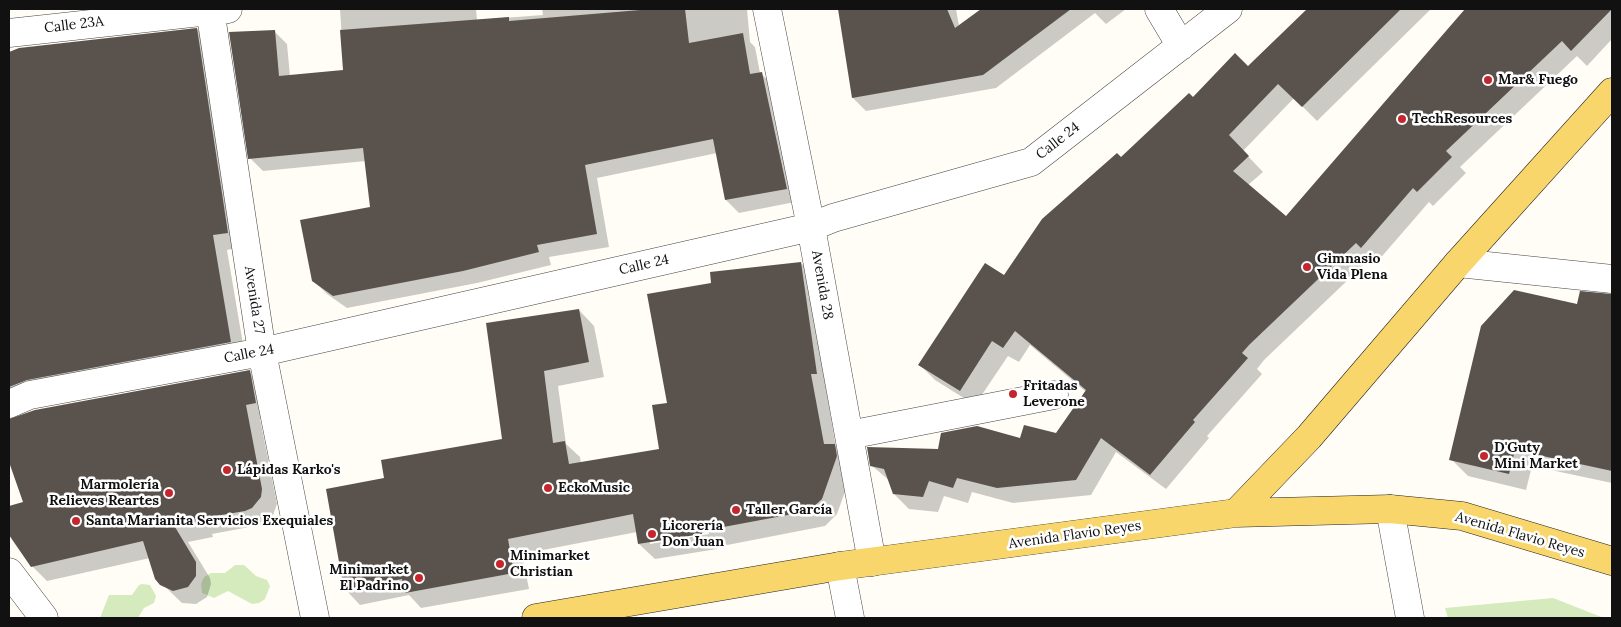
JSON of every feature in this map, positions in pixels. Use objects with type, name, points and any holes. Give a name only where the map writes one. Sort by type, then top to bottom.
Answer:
[{"type":"main road","points":[[1236,513],[1309,437],[1458,263],[1612,92]]},
{"type":"main road","name":"Avenida Flavio Reyes","points":[[536,618],[840,566],[1236,513],[1390,509],[1462,516],[1612,561]]},
{"type":"street","name":"Calle 23A","points":[[9,33],[217,9]]},
{"type":"street","name":"Avenida 27","points":[[217,9],[262,352],[315,618]]},
{"type":"street","name":"Avenida 28","points":[[767,9],[811,227],[872,562]]},
{"type":"street","points":[[1159,9],[1181,46]]},
{"type":"street","name":"Calle 24","points":[[9,404],[30,395],[262,352],[811,227],[833,218],[1031,162],[1228,9]]},
{"type":"street","points":[[1458,263],[1612,279]]},
{"type":"street","points":[[849,435],[1054,396]]},
{"type":"street","points":[[1390,509],[1410,618]]},
{"type":"street","points":[[840,566],[850,618]]},
{"type":"street","points":[[9,572],[44,618]]},
{"type":"green space","points":[[235,565],[244,565],[256,576],[267,580],[270,586],[265,599],[259,603],[252,604],[228,591],[214,598],[202,593],[201,584],[204,577],[211,573],[225,573]]},
{"type":"green space","points":[[139,585],[150,585],[156,596],[154,603],[144,608],[138,618],[100,618],[109,595],[132,595]]},
{"type":"green space","points":[[1553,598],[1604,618],[1448,618],[1445,608]]},
{"type":"building","points":[[652,9],[685,9],[689,43],[743,33],[750,74],[762,72],[787,189],[725,200],[713,139],[585,165],[597,234],[537,245],[539,252],[463,271],[333,296],[312,281],[300,220],[370,207],[363,148],[248,159],[229,32],[275,30],[279,76],[343,70],[340,30],[509,17],[509,21]]},
{"type":"building","points":[[838,9],[947,9],[955,28],[981,9],[1071,9],[983,75],[852,98]]},
{"type":"building","points":[[1307,9],[1401,9],[1302,107],[1278,84],[1229,135],[1249,156],[1233,171],[1286,216],[1465,9],[1612,9],[1571,51],[1562,41],[1446,151],[1452,157],[1417,192],[1413,188],[1361,248],[1356,243],[1249,345],[1242,353],[1248,358],[1193,420],[1195,422],[1150,475],[1101,438],[1076,480],[997,488],[957,478],[953,488],[929,481],[923,497],[893,494],[884,469],[870,466],[867,447],[938,449],[941,433],[977,426],[1020,438],[1024,425],[1056,433],[1086,390],[1015,331],[1003,348],[992,341],[960,391],[918,365],[985,263],[1004,275],[1042,219],[1117,153],[1121,157],[1189,93],[1193,97],[1235,53],[1248,66]]},
{"type":"building","points":[[197,28],[228,233],[213,235],[231,342],[27,380],[9,387],[9,52],[19,48]]},
{"type":"building","points":[[801,262],[817,374],[811,374],[824,444],[835,444],[837,456],[822,499],[809,511],[702,531],[702,534],[638,544],[633,514],[508,539],[514,573],[405,593],[402,579],[344,590],[326,489],[384,478],[381,460],[502,439],[486,323],[579,309],[589,362],[544,371],[553,443],[565,441],[569,464],[659,449],[652,405],[667,403],[647,294],[711,283],[710,272]]},
{"type":"building","points":[[1514,290],[1577,304],[1580,291],[1612,294],[1612,471],[1515,450],[1509,474],[1449,460],[1481,326]]},
{"type":"building","points":[[250,370],[256,403],[246,405],[262,489],[261,497],[252,508],[245,511],[198,519],[199,523],[175,527],[196,562],[196,576],[188,587],[173,591],[160,585],[155,579],[143,541],[31,567],[9,535],[9,506],[23,502],[9,462],[9,419],[35,410]]},
{"type":"place","name":"Mar& Fuego","points":[[1488,80]]},
{"type":"place","name":"TechResources","points":[[1402,119]]},
{"type":"place","name":"Gimnasio Vida Plena","points":[[1307,267]]},
{"type":"place","name":"Fritadas Leverone","points":[[1013,394]]},
{"type":"place","name":"D'Guty Mini Market","points":[[1484,456]]},
{"type":"place","name":"Lápidas Karko's","points":[[227,470]]},
{"type":"place","name":"EckoMusic","points":[[548,488]]},
{"type":"place","name":"Marmolería Relieves Reartes","points":[[169,493]]},
{"type":"place","name":"Taller García","points":[[736,510]]},
{"type":"place","name":"Santa Marianita Servicios Exequiales","points":[[76,521]]},
{"type":"place","name":"Licorería Don Juan","points":[[652,534]]},
{"type":"place","name":"Minimarket Christian","points":[[500,564]]},
{"type":"place","name":"Minimarket El Padrino","points":[[419,578]]}]
